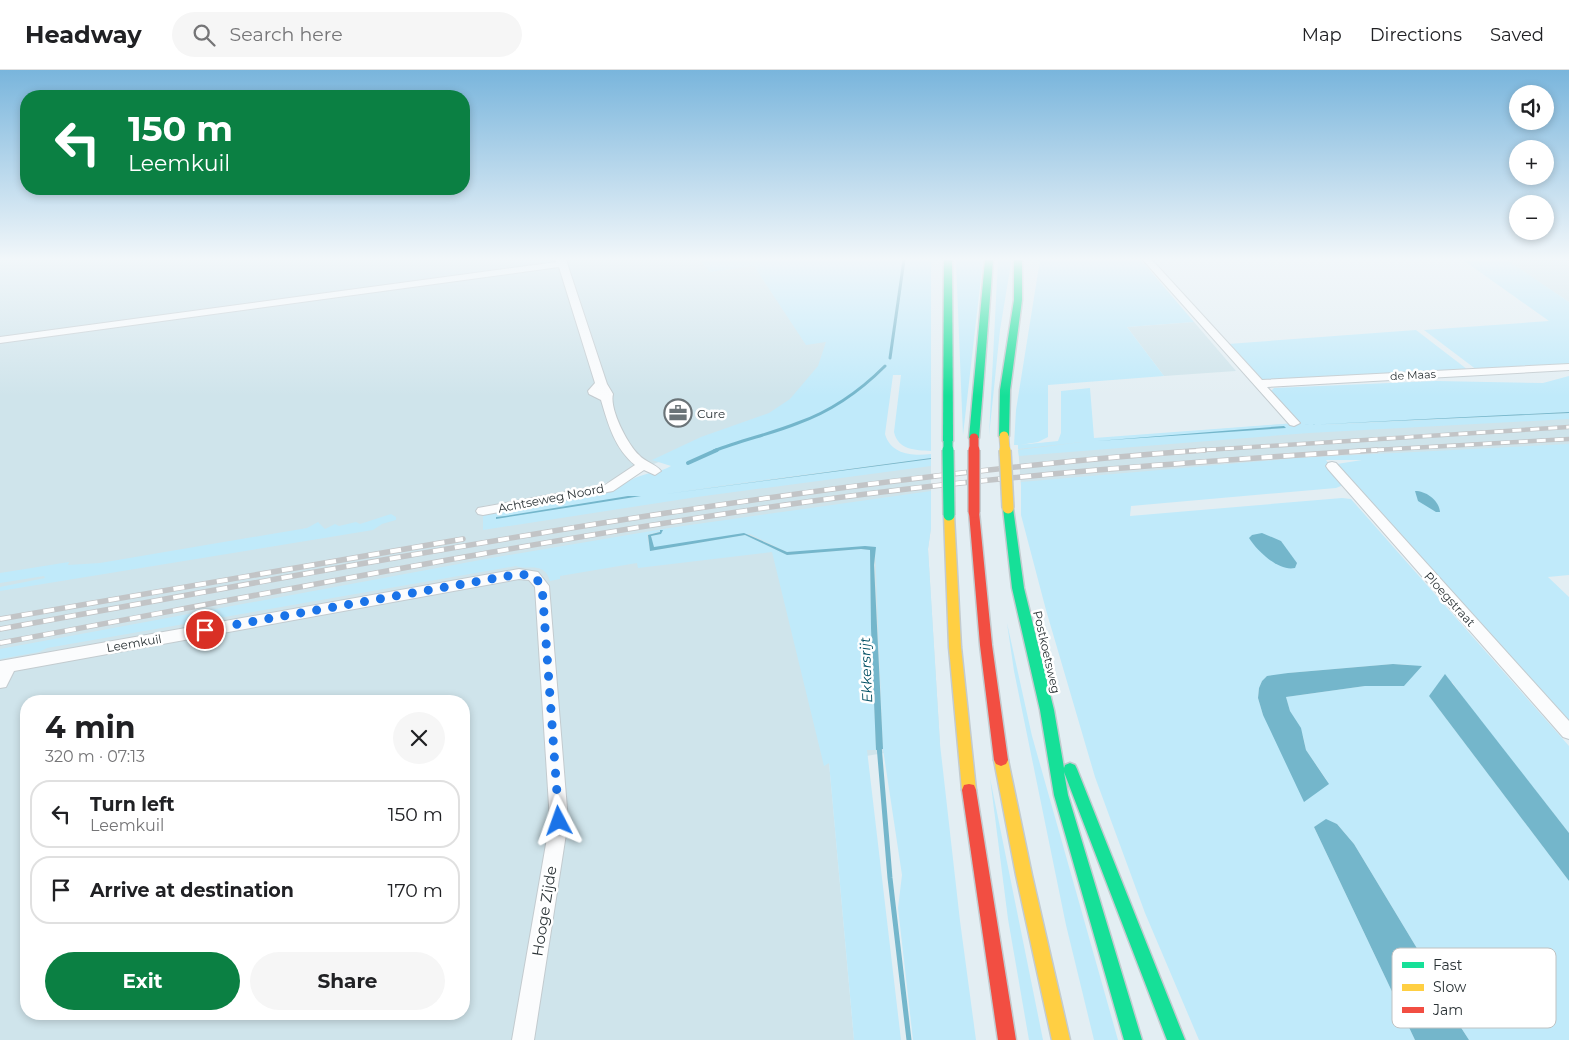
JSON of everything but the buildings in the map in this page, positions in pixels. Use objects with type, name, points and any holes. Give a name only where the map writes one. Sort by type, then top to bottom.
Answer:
[{"type":"highway","points":[[948,305],[950,591],[968,776],[987,918],[1007,1040]]},
{"type":"highway","points":[[984,305],[974,438],[974,512],[979,588],[988,671],[1004,776],[1032,915],[1061,1040]]},
{"type":"highway","name":"Postkoetsweg","points":[[1017,305],[1005,390],[1004,436],[1008,508],[1018,588],[1047,710],[1061,795],[1134,1040]]},
{"type":"highway","points":[[1047,710],[1176,1040]]},
{"type":"street","points":[[0,340],[250,305]]},
{"type":"street","points":[[576,305],[601,384],[594,391],[597,396],[606,398],[624,448],[643,465],[655,471]]},
{"type":"street","points":[[1187,305],[1294,423]]},
{"type":"street","name":"de Maas","points":[[1257,384],[1569,367]]},
{"type":"street","name":"Achtseweg Noord","points":[[483,511],[609,488],[643,465]]},
{"type":"street","name":"Ploegstraat","points":[[1332,466],[1345,489],[1569,732]]},
{"type":"street","name":"Leemkuil","points":[[5,666],[519,574],[534,576]]},
{"type":"street","name":"Hooge Zijde","points":[[523,1040],[559,821],[542,586],[534,576]]},
{"type":"street","points":[[0,682],[5,666]]},
{"type":"shaded area","points":[[0,305],[830,305],[832,329],[818,374],[774,417],[600,485],[584,490],[483,506],[483,515],[931,455],[931,528],[928,549],[940,744],[829,762],[854,1040],[0,1040]]},
{"type":"shaded area","points":[[780,305],[931,305],[931,451],[908,448],[903,446],[896,438],[894,432],[901,375],[893,375],[885,434],[888,441],[897,450],[917,455],[931,454],[931,458],[666,493],[931,459],[931,466],[697,497],[483,530],[483,515],[600,495],[640,476],[671,466],[652,460],[701,437],[769,413],[790,399],[818,366],[826,342],[806,345]]},
{"type":"shaded area","points":[[958,305],[978,305],[963,435]]},
{"type":"shaded area","points":[[996,305],[1004,305],[1000,330],[989,436]]},
{"type":"shaded area","points":[[1033,305],[1180,305],[1194,322],[1127,327],[1164,376],[1048,385],[1048,437],[1038,442],[1020,445],[1058,441],[1061,433],[1061,391],[1090,388],[1094,438],[1296,423],[1271,391],[1274,388],[1436,381],[1543,383],[1569,376],[1569,412],[1305,426],[1569,413],[1569,419],[1309,433],[1019,456],[1018,450],[1082,442],[1018,449],[1018,445],[1014,445],[1016,410]]},
{"type":"shaded area","points":[[1527,305],[1569,305],[1569,366],[1477,370],[1424,330],[1549,321]]},
{"type":"shaded area","points":[[1194,322],[1236,371],[1164,376],[1127,327]]},
{"type":"shaded area","points":[[1416,330],[1472,373],[1264,381],[1228,344]]},
{"type":"shaded area","points":[[1569,410],[1569,446],[1341,458],[1021,486],[1018,445],[1296,423]]},
{"type":"shaded area","points":[[1569,412],[1569,413],[1316,424]]},
{"type":"shaded area","points":[[1284,426],[1286,428],[1097,441]]},
{"type":"shaded area","points":[[1569,444],[1569,575],[1548,577],[1569,597],[1569,723],[1337,464],[1362,460],[1326,460],[1340,478],[1341,486],[1336,488],[1131,506],[1130,516],[1342,498],[1351,499],[1569,746],[1569,833],[1452,682],[1429,696],[1569,881],[1569,1040],[1469,1040],[1461,1028],[1556,1028],[1556,948],[1417,948],[1354,844],[1337,824],[1326,820],[1314,827],[1392,991],[1392,1028],[1409,1028],[1415,1040],[1199,1040],[1145,913],[1095,777],[1046,610],[1021,515],[1021,482],[1298,458]],"holes":[[[1393,664],[1410,665],[1404,686],[1365,686],[1286,697],[1290,711],[1303,736],[1306,750],[1328,782],[1263,715],[1258,698],[1262,681],[1288,673]]]},
{"type":"shaded area","points":[[931,458],[931,459],[666,494]]},
{"type":"shaded area","points":[[931,491],[931,528],[928,549],[940,744],[960,921],[976,1040],[913,1040],[898,908],[902,875],[883,749],[875,547],[787,552],[750,534],[656,548],[653,546],[651,536],[661,534],[661,531],[647,535],[650,551],[745,535],[787,555],[861,549],[870,550],[876,750],[867,750],[901,1040],[854,1040],[829,763],[824,766],[772,552],[638,568],[637,563],[560,576],[560,579],[550,581],[544,570],[540,568],[516,566],[47,648],[39,652],[0,659],[0,649],[491,558],[669,528]]},
{"type":"shaded area","points":[[1415,491],[1419,491],[1435,500],[1440,512],[1436,512],[1418,501]]},
{"type":"shaded area","points":[[628,496],[641,496],[496,519],[496,517]]},
{"type":"shaded area","points":[[391,514],[396,517],[396,520],[382,524],[373,530],[0,591],[0,587],[45,578],[44,576],[0,583],[0,573],[69,562],[68,565],[100,563],[307,528],[318,522],[325,529],[335,524],[339,526],[356,522],[360,524]]},
{"type":"shaded area","points":[[660,530],[663,530],[661,534],[651,536],[654,547],[744,533],[787,552],[865,546],[876,547],[874,565],[883,749],[876,750],[870,550],[861,549],[787,555],[745,535],[650,551],[648,535],[660,532]]},
{"type":"shaded area","points":[[1262,533],[1281,541],[1297,563],[1295,568],[1282,567],[1276,564],[1257,549],[1249,538],[1252,535]]},
{"type":"shaded area","points":[[1007,623],[1032,736],[1118,1040],[1094,1040],[1066,925],[1014,671]]},
{"type":"shaded area","points":[[1393,664],[1422,666],[1404,686],[1365,686],[1286,697],[1290,711],[1301,728],[1306,750],[1329,784],[1304,802],[1263,715],[1258,698],[1262,681],[1267,676],[1288,673]]},
{"type":"shaded area","points":[[1445,674],[1569,833],[1569,881],[1429,696]]},
{"type":"shaded area","points":[[990,778],[1043,1040],[1029,1040],[1008,919]]},
{"type":"shaded area","points":[[1326,819],[1337,824],[1354,844],[1417,948],[1392,948],[1392,991],[1314,827]]},
{"type":"shaded area","points":[[1409,1028],[1461,1028],[1469,1040],[1415,1040]]},
{"type":"waterway","name":"Ekkersrijt","points":[[890,358],[898,305]]},
{"type":"waterway","name":"Ekkersrijt","points":[[717,450],[788,427],[822,413],[866,384],[885,366]]},
{"type":"waterway","name":"Ekkersrijt","points":[[688,463],[717,450]]},
{"type":"waterway","name":"Ekkersrijt","points":[[879,745],[890,878],[909,1040]]},
{"type":"railway","points":[[1189,451],[1569,427]]},
{"type":"railway","points":[[1357,451],[1569,439]]},
{"type":"railway","points":[[0,629],[450,548],[751,500],[1053,463],[1205,450]]},
{"type":"railway","points":[[0,643],[507,549],[813,501],[1024,477],[1377,450]]},
{"type":"railway","points":[[0,619],[463,539]]},
{"type":"traffic: fast","points":[[948,305],[948,441]]},
{"type":"traffic: fast","points":[[974,438],[985,305]]},
{"type":"traffic: fast","points":[[1004,436],[1005,390],[1017,305]]},
{"type":"traffic: fast","points":[[948,441],[949,515]]},
{"type":"traffic: fast","points":[[1008,508],[1018,588],[1047,710],[1061,795],[1133,1040]]},
{"type":"traffic: fast","points":[[1070,769],[1176,1040]]},
{"type":"traffic: slow","points":[[1004,436],[1008,508]]},
{"type":"traffic: slow","points":[[949,515],[955,647],[969,790]]},
{"type":"traffic: slow","points":[[1001,760],[1024,875],[1061,1040]]},
{"type":"traffic: jam","points":[[974,438],[974,512]]},
{"type":"traffic: jam","points":[[974,512],[986,645],[1001,760]]},
{"type":"traffic: jam","points":[[969,790],[1007,1040]]},
{"type":"place","name":"Cure","points":[[678,413]]},
{"type":"route","points":[[205,630],[519,574],[534,576],[542,586],[559,821]]}]
